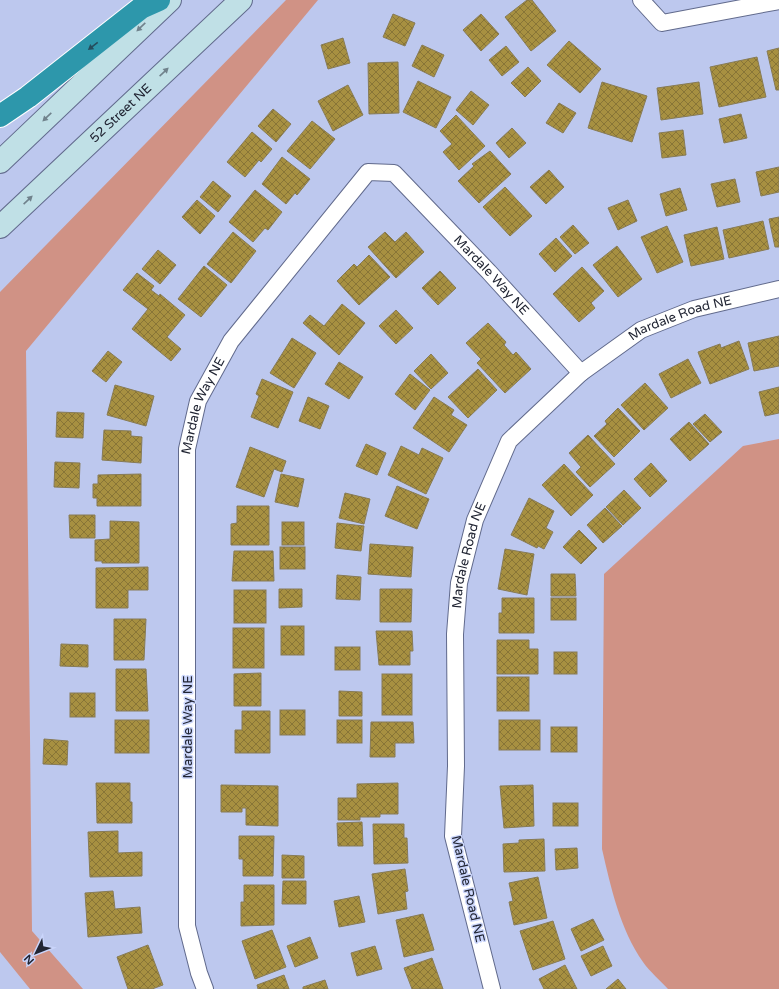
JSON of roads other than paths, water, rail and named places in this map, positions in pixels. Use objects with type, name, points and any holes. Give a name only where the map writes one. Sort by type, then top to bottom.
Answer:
[{"type":"highway","points":[[0,116],[28,97],[141,8],[159,0]]},
{"type":"main road","points":[[0,162],[170,0]]},
{"type":"main road","name":"52 Street NE","points":[[0,226],[241,0]]},
{"type":"street","points":[[641,0],[662,23],[779,1]]},
{"type":"street","name":"Mardale Way NE","points":[[205,989],[199,973],[187,926],[187,449],[198,401],[231,341],[368,172],[394,173],[489,272],[581,373]]},
{"type":"street","name":"Mardale Road NE","points":[[492,989],[453,836],[456,766],[455,634],[459,583],[475,520],[510,441],[581,373],[642,330],[694,309],[779,289]]}]
